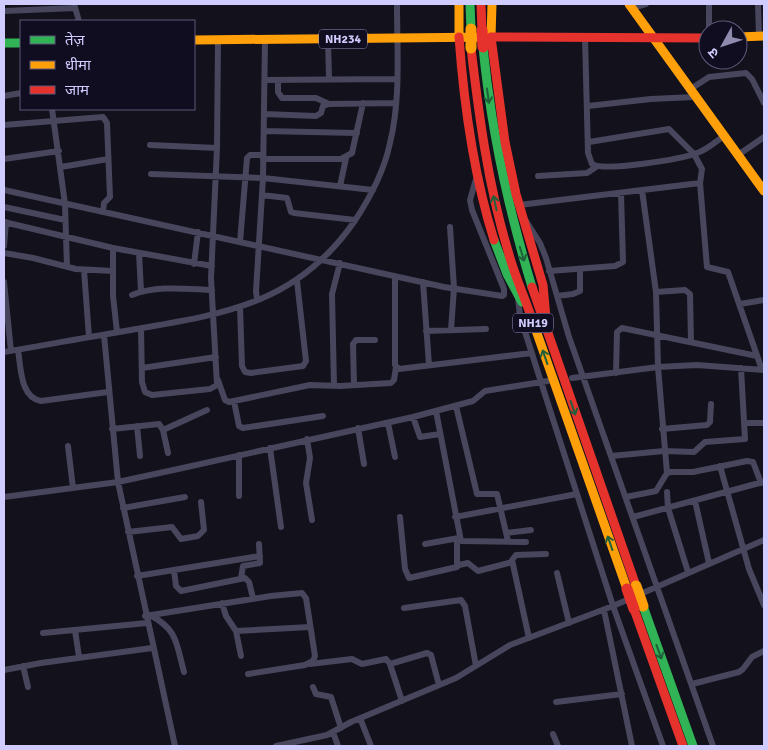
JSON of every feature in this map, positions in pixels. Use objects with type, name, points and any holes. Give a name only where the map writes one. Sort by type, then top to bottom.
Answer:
[{"type":"main road","points":[[459,4],[462,84],[477,176],[492,237],[502,265],[530,315]]},
{"type":"main road","name":"NH19","points":[[470,4],[482,32]]},
{"type":"main road","name":"NH19","points":[[481,4],[482,32],[477,47],[478,106],[490,180],[508,252],[638,607],[693,746]]},
{"type":"main road","points":[[492,4],[482,32],[519,205],[543,285],[547,333]]},
{"type":"main road","points":[[631,6],[691,93],[764,191]]},
{"type":"main road","name":"NH234","points":[[195,40],[397,39],[459,37],[482,32]]},
{"type":"main road","points":[[482,32],[585,38],[650,35],[698,37]]},
{"type":"main road","points":[[748,37],[761,37]]},
{"type":"main road","points":[[4,43],[20,43]]},
{"type":"main road","name":"NH19","points":[[477,47],[485,76],[504,189],[547,333],[631,588]]},
{"type":"main road","name":"NH19","points":[[638,607],[683,746]]},
{"type":"street","points":[[11,351],[213,315],[240,307],[296,281],[323,259],[355,220],[373,190],[390,144],[396,103],[397,4]]},
{"type":"street","points":[[631,6],[646,4]]},
{"type":"street","points":[[709,4],[709,20]]},
{"type":"street","points":[[758,4],[761,37]]},
{"type":"street","points":[[4,11],[74,6],[79,20]]},
{"type":"street","points":[[585,38],[590,160],[596,167]]},
{"type":"street","points":[[257,300],[258,246],[263,178],[265,39]]},
{"type":"street","points":[[328,39],[329,79]]},
{"type":"street","points":[[218,40],[217,148],[212,290],[218,380],[225,400],[234,401],[310,385],[354,385],[391,382],[394,380],[396,367],[395,276]]},
{"type":"street","points":[[588,106],[691,93],[709,77],[746,73],[752,78],[764,103]]},
{"type":"street","points":[[265,80],[397,79]]},
{"type":"street","points":[[278,80],[278,92],[282,98],[316,98],[329,104]]},
{"type":"street","points":[[4,96],[20,93]]},
{"type":"street","points":[[340,186],[346,158],[352,153],[363,103]]},
{"type":"street","points":[[264,114],[316,116],[319,115],[323,106],[329,104],[396,103]]},
{"type":"street","points":[[52,110],[65,204],[67,267]]},
{"type":"street","points":[[4,125],[103,117],[107,123],[110,197],[104,203],[103,212]]},
{"type":"street","points":[[572,378],[658,367],[697,365],[763,370],[728,272],[707,268],[700,183],[702,169],[694,154],[670,129],[589,142]]},
{"type":"street","points":[[264,131],[357,133]]},
{"type":"street","points":[[538,176],[582,174],[596,167],[636,164],[694,154],[724,136]]},
{"type":"street","points":[[738,155],[764,137]]},
{"type":"street","points":[[150,145],[217,148]]},
{"type":"street","points":[[4,159],[59,151]]},
{"type":"street","points":[[240,242],[248,156],[346,158]]},
{"type":"street","points":[[61,167],[108,159]]},
{"type":"street","points":[[151,174],[263,178],[373,190]]},
{"type":"street","points":[[4,190],[499,297],[504,295],[505,292],[472,210],[470,200],[477,176]]},
{"type":"street","points":[[519,205],[700,183]]},
{"type":"street","points":[[626,497],[656,491],[667,473],[658,367],[656,292],[642,190]]},
{"type":"street","points":[[549,271],[615,266],[623,262],[621,193]]},
{"type":"street","points":[[262,195],[287,198],[290,212],[355,220]]},
{"type":"street","points":[[4,207],[65,220]]},
{"type":"street","points":[[522,217],[540,243],[583,377],[657,586],[662,607],[692,684],[713,746]]},
{"type":"street","points":[[4,246],[5,222],[113,248],[212,266]]},
{"type":"street","points":[[450,227],[454,288],[451,330]]},
{"type":"street","points":[[194,264],[198,232]]},
{"type":"street","points":[[113,248],[117,332]]},
{"type":"street","points":[[4,253],[84,270],[113,271]]},
{"type":"street","points":[[139,253],[141,292]]},
{"type":"street","points":[[334,386],[332,294],[340,263]]},
{"type":"street","points":[[557,296],[580,291],[580,268]]},
{"type":"street","points":[[84,270],[89,337]]},
{"type":"street","points":[[240,307],[242,366],[245,372],[251,373],[303,366],[306,360],[296,281]]},
{"type":"street","points":[[4,282],[11,351],[26,389],[35,399],[41,401],[108,392]]},
{"type":"street","points":[[423,282],[429,365]]},
{"type":"street","points":[[132,295],[164,288],[212,290]]},
{"type":"street","points":[[656,292],[685,290],[690,294],[691,342]]},
{"type":"street","points":[[518,296],[520,316],[613,606],[663,746]]},
{"type":"street","points":[[740,304],[764,300]]},
{"type":"street","points":[[141,328],[143,388],[152,395],[210,389],[217,385],[218,380]]},
{"type":"street","points":[[426,331],[486,328]]},
{"type":"street","points":[[616,373],[617,332],[619,328],[757,356]]},
{"type":"street","points":[[104,335],[118,482],[152,648],[175,746]]},
{"type":"street","points":[[354,385],[353,344],[356,340],[375,340]]},
{"type":"street","points":[[396,367],[402,369],[532,353]]},
{"type":"street","points":[[142,368],[216,357]]},
{"type":"street","points":[[611,456],[664,451],[694,452],[705,442],[743,440],[746,437],[741,368]]},
{"type":"street","points":[[4,497],[118,482],[239,456],[306,439],[413,417],[473,401],[485,391],[548,381]]},
{"type":"street","points":[[234,401],[239,426],[243,428],[323,416]]},
{"type":"street","points":[[662,429],[709,424],[711,404]]},
{"type":"street","points":[[456,406],[477,494],[496,494],[508,541]]},
{"type":"street","points":[[163,430],[207,410]]},
{"type":"street","points":[[436,411],[455,517],[459,565]]},
{"type":"street","points":[[413,417],[420,437],[440,434]]},
{"type":"street","points":[[112,429],[156,423],[163,430],[168,453]]},
{"type":"street","points":[[388,423],[394,457]]},
{"type":"street","points":[[745,423],[764,423]]},
{"type":"street","points":[[137,426],[140,456]]},
{"type":"street","points":[[358,428],[364,464]]},
{"type":"street","points":[[306,439],[310,458],[306,483],[312,520]]},
{"type":"street","points":[[68,446],[73,488]]},
{"type":"street","points":[[270,448],[281,527]]},
{"type":"street","points":[[239,456],[239,496]]},
{"type":"street","points":[[633,517],[762,482],[751,461],[694,472],[667,473]]},
{"type":"street","points":[[720,466],[743,549],[764,605]]},
{"type":"street","points":[[667,492],[668,508],[688,572]]},
{"type":"street","points":[[455,517],[577,494]]},
{"type":"street","points":[[123,508],[185,497]]},
{"type":"street","points":[[695,501],[710,563]]},
{"type":"street","points":[[128,532],[172,527],[182,538],[198,536],[204,530],[201,502]]},
{"type":"street","points":[[400,517],[405,569],[409,578],[452,570],[459,565],[468,563],[478,571],[512,562],[516,556],[546,554]]},
{"type":"street","points":[[506,533],[531,530]]},
{"type":"street","points":[[425,544],[458,538],[461,541],[469,542],[526,542]]},
{"type":"street","points":[[276,746],[311,740],[333,732],[360,718],[439,685],[476,666],[491,655],[529,638],[604,610],[764,540]]},
{"type":"street","points":[[242,578],[243,566],[260,563],[259,544]]},
{"type":"street","points":[[137,576],[260,556]]},
{"type":"street","points":[[512,562],[529,638]]},
{"type":"street","points":[[174,570],[176,586],[181,591],[242,578],[250,582],[253,598]]},
{"type":"street","points":[[557,574],[569,623]]},
{"type":"street","points":[[43,633],[75,630],[147,618],[253,598],[302,593],[306,598],[315,656],[309,664]]},
{"type":"street","points":[[404,608],[461,600],[465,606],[476,666]]},
{"type":"street","points":[[222,603],[226,616],[236,632],[241,656]]},
{"type":"street","points":[[604,610],[622,694],[630,746]]},
{"type":"street","points":[[147,618],[165,623],[171,629],[184,672]]},
{"type":"street","points":[[236,632],[310,627]]},
{"type":"street","points":[[75,630],[79,657]]},
{"type":"street","points":[[4,670],[79,657],[152,648]]},
{"type":"street","points":[[692,684],[739,672],[752,657],[764,651]]},
{"type":"street","points":[[390,664],[427,653],[431,655],[439,685]]},
{"type":"street","points":[[248,674],[352,659],[359,664],[381,659],[386,660],[390,664],[402,701]]},
{"type":"street","points":[[23,666],[28,687]]},
{"type":"street","points":[[313,687],[316,694],[330,696],[341,728]]},
{"type":"street","points":[[556,702],[622,694]]},
{"type":"street","points":[[360,718],[370,746]]},
{"type":"street","points":[[333,732],[338,746]]},
{"type":"street","points":[[553,734],[558,746]]},
{"type":"traffic: fast","points":[[470,4],[471,29]]},
{"type":"traffic: fast","points":[[4,43],[20,43]]},
{"type":"traffic: fast","points":[[483,47],[486,78],[502,168],[515,228],[532,287]]},
{"type":"traffic: fast","points":[[494,240],[507,274],[522,302]]},
{"type":"traffic: fast","points":[[643,606],[693,746]]},
{"type":"traffic: slow","points":[[459,4],[459,37]]},
{"type":"traffic: slow","points":[[195,40],[491,37],[492,4]]},
{"type":"traffic: slow","points":[[629,4],[764,191]]},
{"type":"traffic: slow","points":[[471,29],[471,48]]},
{"type":"traffic: slow","points":[[748,37],[764,36]]},
{"type":"traffic: slow","points":[[532,319],[627,589]]},
{"type":"traffic: slow","points":[[636,586],[643,606]]},
{"type":"traffic: jam","points":[[481,4],[482,30]]},
{"type":"traffic: jam","points":[[482,30],[483,47]]},
{"type":"traffic: jam","points":[[459,37],[470,139],[480,190],[494,240]]},
{"type":"traffic: jam","points":[[491,37],[505,142],[516,194],[543,285],[546,318]]},
{"type":"traffic: jam","points":[[491,37],[698,38]]},
{"type":"traffic: jam","points":[[471,48],[481,125],[495,201],[510,260],[532,319]]},
{"type":"traffic: jam","points":[[532,287],[636,586]]},
{"type":"traffic: jam","points":[[627,589],[634,609]]},
{"type":"traffic: jam","points":[[634,609],[683,746]]}]
